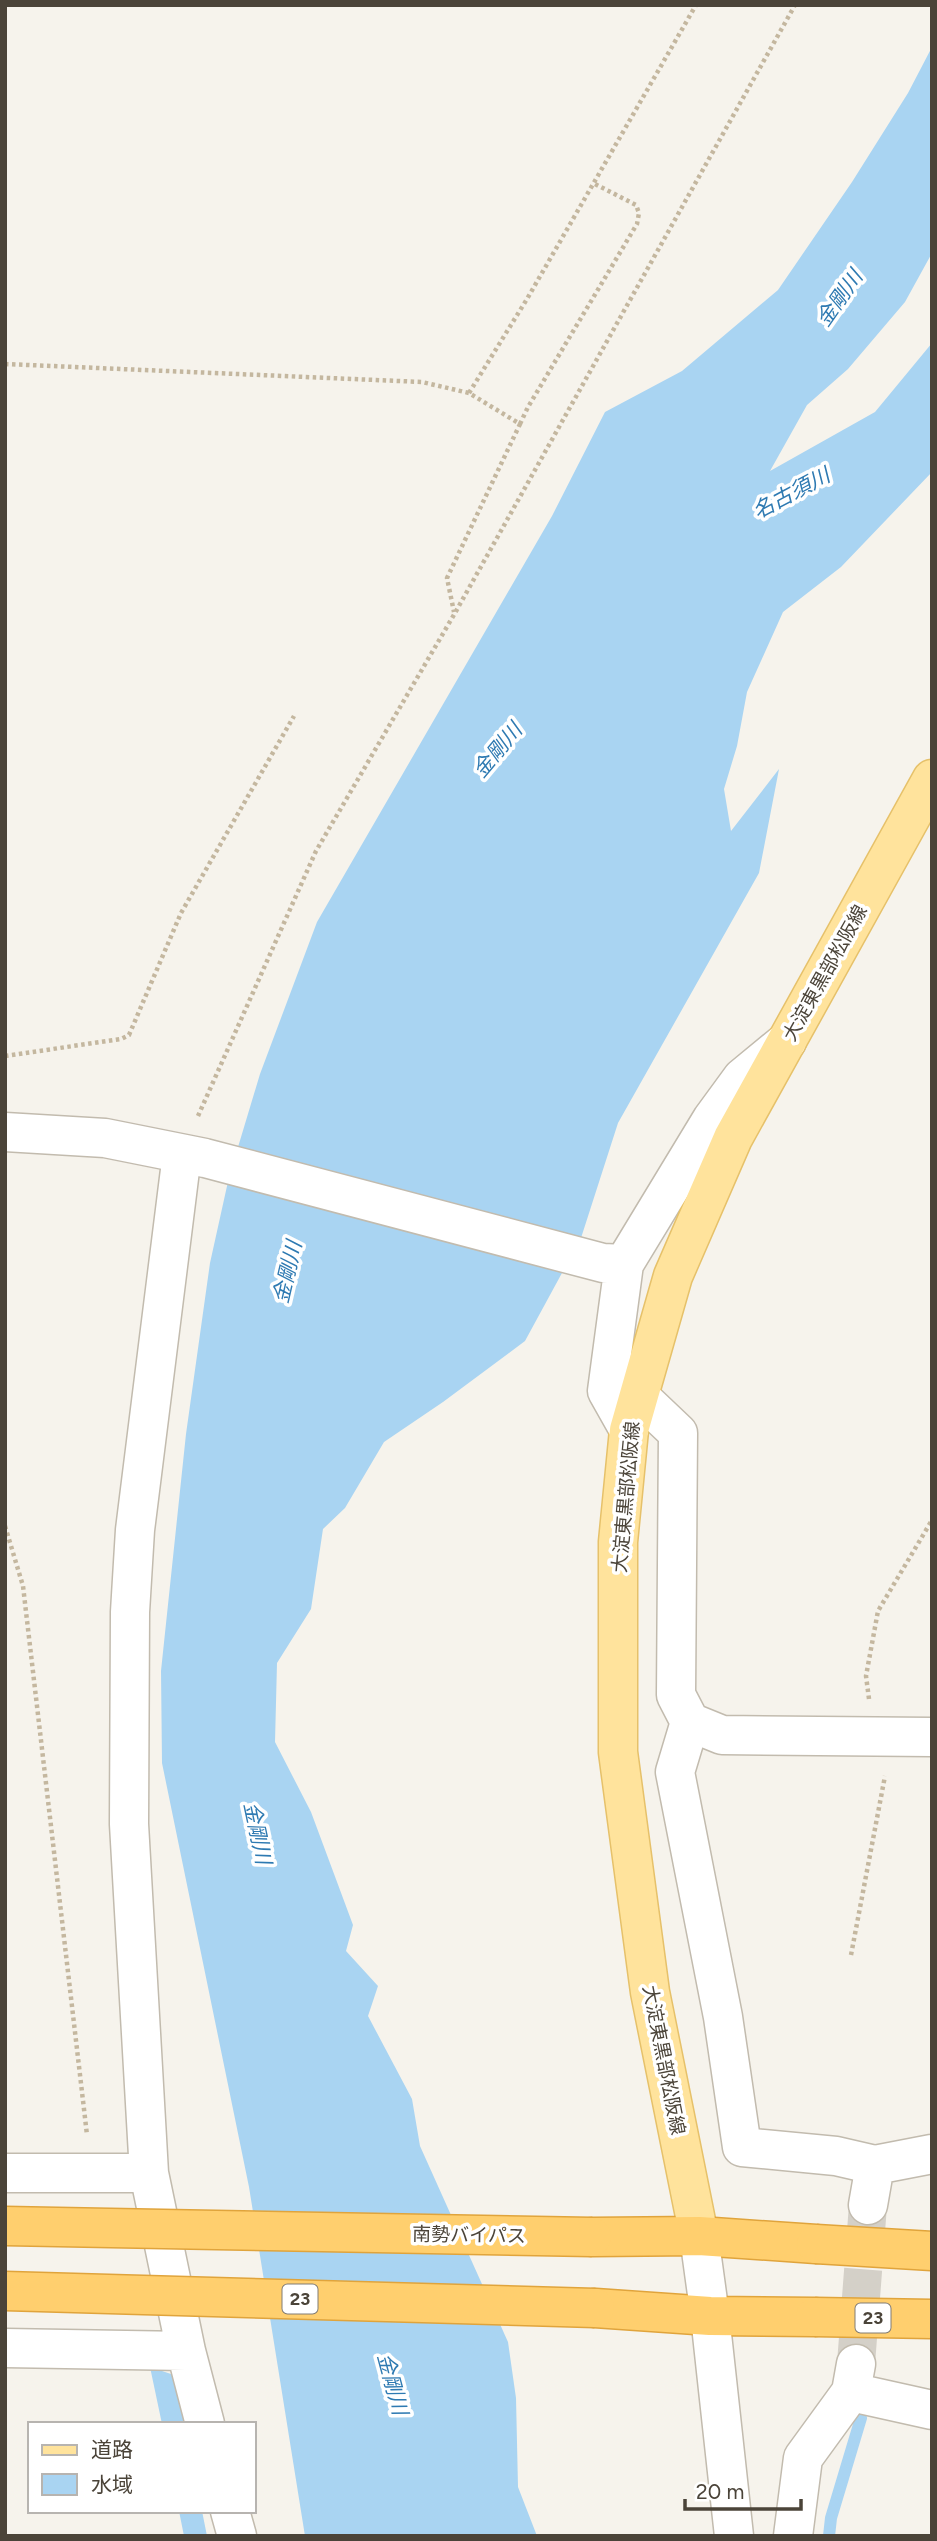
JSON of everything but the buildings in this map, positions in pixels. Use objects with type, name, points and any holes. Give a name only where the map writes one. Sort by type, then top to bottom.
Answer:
[{"type":"highway","name":"南勢バイパス","points":[[5,2226],[592,2237],[699,2236],[932,2251]]},
{"type":"highway","name":"23","points":[[5,2291],[595,2308],[710,2316],[932,2319]]},
{"type":"main road","name":"大淀東黒部松阪線","points":[[699,2236],[650,1992],[618,1752],[618,1542],[633,1412],[673,1276],[733,1138],[787,1041],[923,814],[932,779]]},
{"type":"street","points":[[787,1041],[742,1078],[613,1264],[607,1391],[633,1412],[678,1433],[676,1695],[690,1723],[722,1735],[932,1737]]},
{"type":"street","points":[[5,1132],[105,1138],[193,1156],[613,1264]]},
{"type":"street","points":[[193,1156],[135,1530],[130,1612],[129,1824],[149,2174],[186,2351],[204,2422]]},
{"type":"street","points":[[690,1723],[675,1772],[723,2017],[743,2147],[836,2156],[876,2165],[932,2154]]},
{"type":"street","points":[[868,2205],[876,2165]]},
{"type":"street","points":[[5,2173],[149,2174]]},
{"type":"street","points":[[699,2236],[734,2536]]},
{"type":"street","points":[[5,2348],[186,2351]]},
{"type":"street","points":[[793,2536],[803,2458],[854,2378],[932,2410]]},
{"type":"street","points":[[231,2513],[237,2536]]},
{"type":"path","points":[[469,393],[527,299],[696,5]]},
{"type":"path","points":[[193,1156],[316,851],[455,613],[796,5]]},
{"type":"path","points":[[455,613],[447,578],[528,407],[637,224],[639,213],[636,205],[593,183]]},
{"type":"path","points":[[5,364],[422,382],[469,393],[520,424]]},
{"type":"path","points":[[5,1056],[121,1039],[129,1035],[181,913],[294,716]]},
{"type":"path","points":[[5,1526],[23,1586],[92,2175]]},
{"type":"water","points":[[932,47],[932,253],[905,302],[848,369],[807,405],[770,471],[875,412],[932,343],[932,472],[841,567],[783,612],[747,692],[737,746],[724,789],[731,831],[779,769],[759,873],[618,1123],[581,1238],[525,1341],[384,1442],[345,1508],[323,1529],[311,1609],[277,1663],[275,1742],[311,1812],[353,1925],[346,1951],[378,1986],[368,2016],[412,2099],[420,2146],[508,2342],[516,2398],[518,2487],[537,2536],[305,2536],[249,2187],[162,1763],[161,1671],[186,1434],[210,1263],[229,1177],[260,1074],[317,922],[552,516],[605,412],[682,371],[778,290],[852,182],[908,93]]},
{"type":"water","points":[[150,2367],[177,2376],[186,2422],[162,2422]]},
{"type":"water","points":[[179,2513],[202,2513],[207,2536],[184,2536]]},
{"type":"waterway","points":[[829,2536],[831,2518],[861,2418]]},
{"type":"tunnel","points":[[856,2364],[868,2205]]},
{"type":"water label","name":"金剛川","points":[[839,298]]},
{"type":"water label","name":"名古須川","points":[[791,493]]},
{"type":"water label","name":"金剛川","points":[[497,750]]},
{"type":"water label","name":"金剛川","points":[[287,1272]]},
{"type":"water label","name":"金剛川","points":[[258,1833]]},
{"type":"water label","name":"金剛川","points":[[393,2384]]}]
